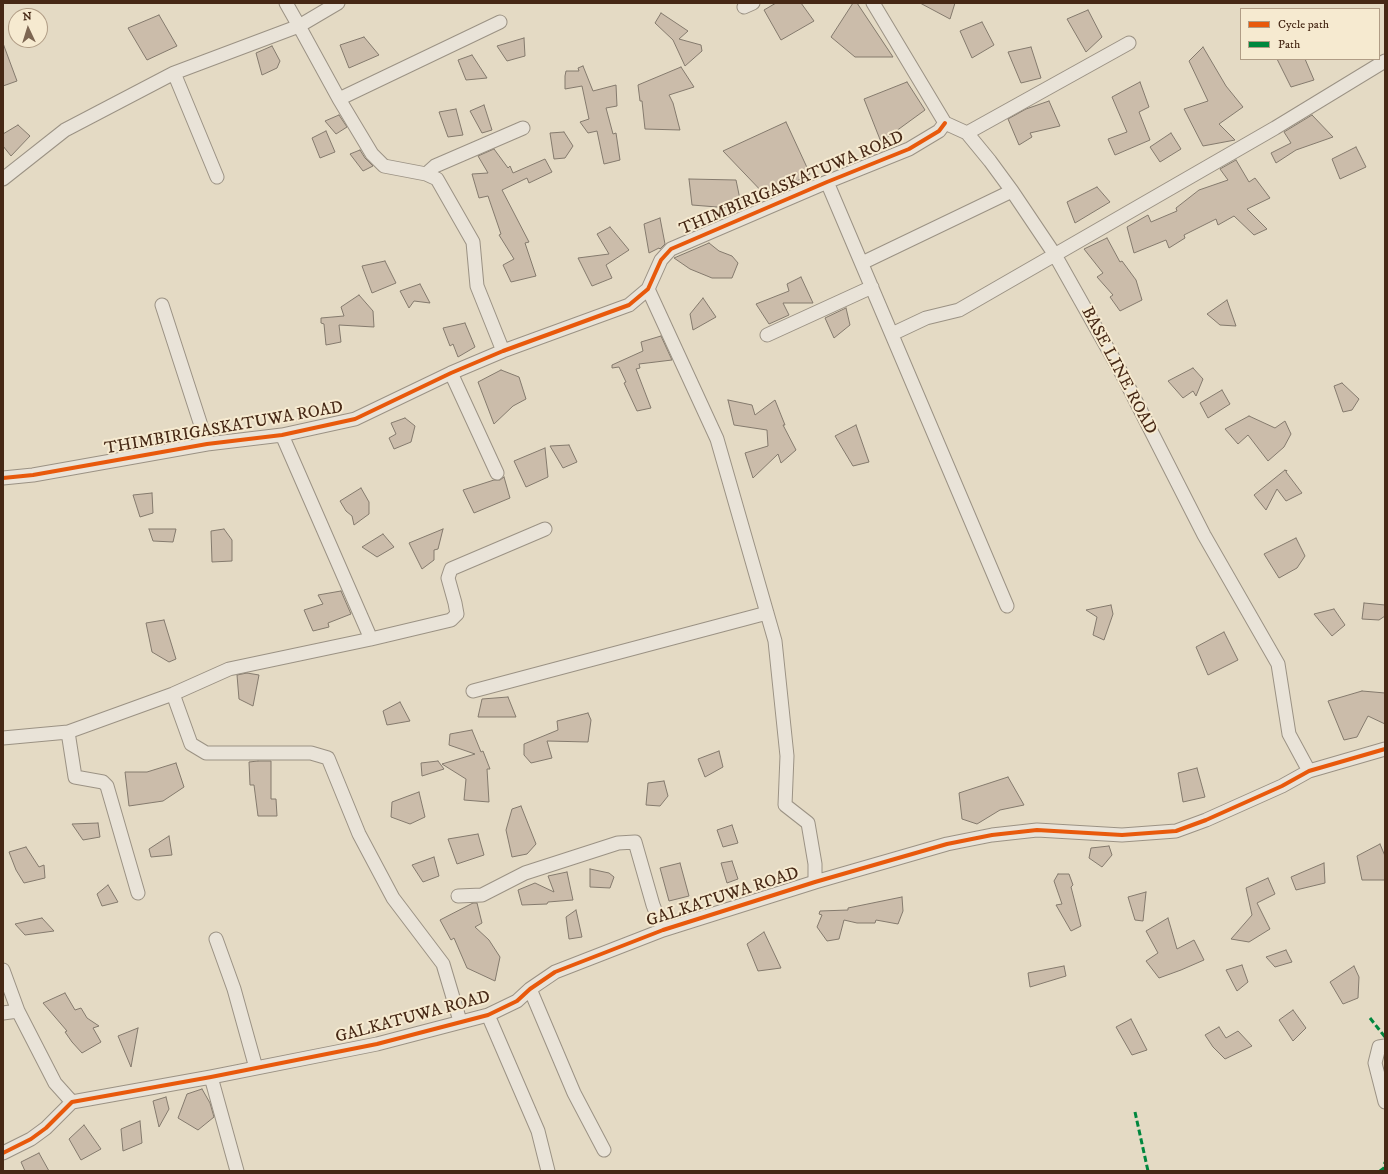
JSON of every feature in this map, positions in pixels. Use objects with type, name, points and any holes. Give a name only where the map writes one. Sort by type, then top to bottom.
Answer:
[{"type":"street","points":[[286,3],[339,99],[372,154],[384,166],[426,174],[437,179],[473,242],[477,286],[503,351]]},
{"type":"street","points":[[3,179],[65,130],[174,73],[299,26],[338,3]]},
{"type":"street","points":[[873,3],[945,123]]},
{"type":"street","points":[[339,99],[500,22]]},
{"type":"street","points":[[967,133],[1129,43]]},
{"type":"street","points":[[892,334],[926,318],[960,310],[1275,128],[1385,61]]},
{"type":"street","points":[[174,73],[217,177]]},
{"type":"street","name":"BASE LINE ROAD","points":[[945,123],[967,133],[1012,191],[1055,255],[1122,374],[1204,535],[1278,664],[1289,734],[1309,771]]},
{"type":"street","name":"THIMBIRIGASKATUWA ROAD","points":[[3,478],[33,476],[207,444],[282,435],[355,419],[451,373],[503,351],[628,305],[648,289],[661,260],[671,249],[909,149],[939,131],[945,123]]},
{"type":"street","points":[[426,174],[436,166],[523,128]]},
{"type":"street","points":[[828,182],[1007,606]]},
{"type":"street","points":[[862,263],[1012,191]]},
{"type":"street","points":[[767,335],[872,287]]},
{"type":"street","points":[[648,289],[718,439],[775,640],[787,756],[785,805],[808,823],[815,864],[815,882]]},
{"type":"street","points":[[162,305],[207,444]]},
{"type":"street","points":[[451,373],[497,473]]},
{"type":"street","points":[[282,435],[371,639]]},
{"type":"street","points":[[3,738],[68,732],[173,694],[229,669],[371,639],[450,620],[457,614],[448,578],[452,569],[545,529]]},
{"type":"street","points":[[473,691],[767,613]]},
{"type":"street","points":[[173,694],[191,744],[206,753],[311,753],[328,758],[359,834],[393,898],[442,964],[460,1021]]},
{"type":"street","points":[[68,732],[75,777],[103,782],[107,786],[138,893]]},
{"type":"street","name":"GALKATUWA ROAD","points":[[72,1102],[211,1077],[377,1044],[460,1021],[488,1015],[517,1001],[530,989],[555,972],[663,930],[815,882],[946,844],[992,835],[1037,830],[1122,835],[1176,831],[1206,820],[1275,789],[1309,771],[1385,749]]},
{"type":"street","points":[[458,896],[482,895],[525,873],[618,843],[635,842],[653,905],[663,930]]},
{"type":"street","points":[[216,938],[234,989],[256,1068]]},
{"type":"street","points":[[3,970],[18,1011],[55,1083],[72,1102],[46,1128],[31,1139],[3,1153]]},
{"type":"street","points":[[530,989],[574,1092],[604,1150]]},
{"type":"street","points":[[3,1013],[18,1011]]},
{"type":"street","points":[[488,1015],[538,1131],[548,1171]]},
{"type":"street","points":[[1385,1046],[1379,1047],[1375,1063],[1385,1102]]},
{"type":"street","points":[[211,1077],[237,1171]]},
{"type":"building","points":[[776,3],[801,3],[814,21],[781,40],[764,10]]},
{"type":"building","points":[[853,3],[857,3],[893,57],[855,57],[831,37]]},
{"type":"building","points":[[920,3],[955,3],[950,19]]},
{"type":"building","points":[[1088,10],[1102,37],[1086,52],[1067,19]]},
{"type":"building","points":[[661,13],[688,31],[679,39],[701,45],[702,51],[685,66],[673,40],[655,23]]},
{"type":"building","points":[[159,15],[177,46],[147,60],[128,28]]},
{"type":"building","points":[[982,22],[994,45],[972,58],[960,31]]},
{"type":"building","points":[[364,37],[379,55],[349,68],[340,45]]},
{"type":"building","points":[[524,38],[525,56],[507,61],[497,46]]},
{"type":"building","points":[[4,46],[17,81],[3,86],[3,47]]},
{"type":"building","points":[[272,46],[280,61],[277,68],[262,75],[256,53]]},
{"type":"building","points":[[1031,47],[1041,78],[1021,83],[1008,52]]},
{"type":"building","points":[[1203,47],[1226,86],[1243,107],[1219,124],[1235,140],[1203,146],[1184,109],[1208,101],[1189,61]]},
{"type":"building","points":[[472,55],[487,78],[466,80],[458,60]]},
{"type":"building","points":[[1278,60],[1305,60],[1314,80],[1291,87]]},
{"type":"building","points":[[583,66],[593,91],[616,85],[617,106],[606,108],[613,134],[616,133],[620,160],[604,164],[597,131],[588,133],[580,122],[589,119],[582,86],[565,89],[566,71],[579,71],[578,68]]},
{"type":"building","points":[[681,67],[694,87],[669,95],[673,103],[680,130],[645,129],[642,101],[640,101],[638,85]]},
{"type":"building","points":[[907,82],[925,110],[881,142],[864,99]]},
{"type":"building","points":[[1140,82],[1149,107],[1139,112],[1150,140],[1115,155],[1108,139],[1127,132],[1112,97]]},
{"type":"building","points":[[1049,101],[1060,126],[1030,133],[1032,137],[1019,145],[1008,119],[1026,109]]},
{"type":"building","points":[[484,105],[492,130],[482,133],[470,111]]},
{"type":"building","points":[[456,109],[463,135],[448,137],[439,112]]},
{"type":"building","points":[[339,115],[347,127],[336,134],[325,121]]},
{"type":"building","points":[[1312,115],[1333,137],[1296,150],[1276,163],[1271,153],[1291,143],[1284,132]]},
{"type":"building","points":[[786,122],[810,174],[767,197],[723,151]]},
{"type":"building","points":[[18,125],[30,136],[11,156],[3,146],[3,134]]},
{"type":"building","points":[[326,131],[335,152],[320,158],[312,138]]},
{"type":"building","points":[[564,132],[573,146],[565,158],[554,159],[550,133]]},
{"type":"building","points":[[1171,133],[1181,149],[1160,162],[1150,147]]},
{"type":"building","points":[[1356,147],[1366,167],[1340,179],[1332,159]]},
{"type":"building","points":[[494,149],[508,168],[510,166],[513,173],[545,159],[552,172],[529,183],[527,178],[502,190],[529,242],[525,243],[536,276],[511,282],[503,265],[514,259],[499,235],[501,234],[488,196],[479,198],[472,174],[488,173],[478,156]]},
{"type":"building","points":[[360,150],[373,166],[363,171],[350,154]]},
{"type":"building","points":[[1236,160],[1249,182],[1255,178],[1270,198],[1247,209],[1267,229],[1254,235],[1234,216],[1218,225],[1216,219],[1184,235],[1185,238],[1169,248],[1166,240],[1134,253],[1127,227],[1148,215],[1151,222],[1177,211],[1176,208],[1199,190],[1228,180],[1220,169]]},
{"type":"building","points":[[689,179],[736,180],[742,209],[692,205]]},
{"type":"building","points":[[1097,187],[1110,202],[1075,223],[1067,202]]},
{"type":"building","points":[[660,218],[665,244],[660,249],[659,248],[649,253],[644,224]]},
{"type":"building","points":[[610,227],[629,250],[606,265],[612,278],[592,286],[578,258],[609,254],[597,234]]},
{"type":"building","points":[[1107,238],[1120,262],[1122,261],[1136,280],[1142,300],[1120,311],[1110,297],[1113,295],[1097,277],[1103,273],[1084,249]]},
{"type":"building","points":[[709,243],[719,251],[732,256],[738,263],[732,278],[712,278],[690,269],[674,258]]},
{"type":"building","points":[[385,261],[396,283],[372,293],[362,266]]},
{"type":"building","points":[[801,277],[813,303],[783,303],[789,315],[769,324],[756,304],[789,291],[787,284]]},
{"type":"building","points":[[420,284],[430,303],[414,301],[409,308],[400,291]]},
{"type":"building","points":[[359,295],[373,311],[374,327],[339,325],[341,342],[326,345],[324,324],[321,323],[321,318],[344,316],[341,307]]},
{"type":"building","points":[[703,298],[716,317],[693,330],[690,314]]},
{"type":"building","points":[[1227,300],[1236,326],[1220,325],[1207,314]]},
{"type":"building","points":[[846,308],[850,325],[834,338],[825,318]]},
{"type":"building","points":[[465,323],[475,347],[458,357],[453,344],[450,346],[443,328]]},
{"type":"building","points":[[661,336],[672,360],[639,364],[640,368],[636,369],[651,408],[637,411],[624,383],[626,382],[619,367],[612,368],[612,365],[643,351],[641,342]]},
{"type":"building","points":[[1193,368],[1203,379],[1196,396],[1193,391],[1183,398],[1168,381]]},
{"type":"building","points":[[501,370],[519,377],[526,399],[513,406],[494,424],[478,382]]},
{"type":"building","points":[[1342,383],[1359,399],[1352,410],[1343,412],[1334,386]]},
{"type":"building","points":[[1222,390],[1230,404],[1208,418],[1200,403]]},
{"type":"building","points":[[728,400],[752,405],[755,415],[775,400],[785,425],[783,425],[796,450],[781,463],[778,454],[753,478],[745,453],[768,446],[767,430],[734,425]]},
{"type":"building","points":[[1249,416],[1275,428],[1285,421],[1291,434],[1284,447],[1268,461],[1248,435],[1238,444],[1225,429]]},
{"type":"building","points":[[405,418],[415,426],[411,442],[394,449],[389,438],[396,434],[391,423]]},
{"type":"building","points":[[856,425],[869,462],[853,466],[835,436]]},
{"type":"building","points":[[569,445],[577,462],[563,468],[550,446]]},
{"type":"building","points":[[545,448],[548,477],[526,487],[514,461]]},
{"type":"building","points":[[1285,470],[1287,470],[1286,472],[1302,493],[1286,501],[1277,489],[1266,510],[1254,495]]},
{"type":"building","points":[[504,477],[510,498],[474,513],[463,490],[494,480],[500,480]]},
{"type":"building","points":[[361,488],[369,502],[369,514],[354,525],[352,516],[346,511],[340,501]]},
{"type":"building","points":[[152,493],[153,513],[140,517],[133,495]]},
{"type":"building","points":[[149,529],[176,529],[173,542],[153,541]]},
{"type":"building","points":[[224,529],[232,540],[232,561],[212,562],[211,531]]},
{"type":"building","points":[[443,529],[438,549],[434,550],[434,560],[422,569],[409,543]]},
{"type":"building","points":[[383,534],[394,547],[377,557],[362,547]]},
{"type":"building","points":[[1296,538],[1305,556],[1297,568],[1279,578],[1264,554]]},
{"type":"building","points":[[341,591],[351,614],[328,623],[329,627],[313,631],[304,610],[323,604],[318,595]]},
{"type":"building","points":[[1364,603],[1385,605],[1385,616],[1379,620],[1362,619]]},
{"type":"building","points":[[1111,605],[1113,614],[1104,640],[1093,635],[1097,617],[1086,610]]},
{"type":"building","points":[[1334,609],[1345,625],[1332,636],[1314,614]]},
{"type":"building","points":[[164,620],[176,659],[169,662],[152,652],[146,623]]},
{"type":"building","points":[[1224,632],[1238,660],[1208,675],[1196,647]]},
{"type":"building","points":[[247,673],[259,675],[253,706],[239,699],[237,675]]},
{"type":"building","points":[[1362,691],[1385,693],[1385,724],[1368,716],[1357,737],[1344,740],[1328,701]]},
{"type":"building","points":[[508,697],[516,717],[478,717],[482,699]]},
{"type":"building","points":[[400,702],[410,721],[387,725],[383,711]]},
{"type":"building","points":[[588,713],[591,720],[588,742],[547,741],[552,758],[531,763],[524,755],[524,744],[558,730],[557,721]]},
{"type":"building","points":[[472,730],[490,769],[487,769],[489,802],[464,800],[466,779],[442,764],[475,754],[449,745],[450,734]]},
{"type":"building","points":[[719,751],[723,767],[705,777],[698,759]]},
{"type":"building","points":[[271,761],[271,799],[276,799],[277,816],[258,816],[254,785],[250,785],[249,762]]},
{"type":"building","points":[[438,761],[444,769],[422,776],[421,763]]},
{"type":"building","points":[[176,763],[184,787],[163,801],[129,806],[125,772],[147,772]]},
{"type":"building","points":[[1197,768],[1205,797],[1183,802],[1178,773]]},
{"type":"building","points":[[1008,777],[1024,805],[1000,810],[977,824],[962,819],[959,793]]},
{"type":"building","points":[[664,781],[668,796],[660,806],[646,805],[648,783]]},
{"type":"building","points":[[419,792],[425,817],[410,824],[391,817],[392,802]]},
{"type":"building","points":[[521,806],[536,844],[527,854],[512,857],[506,830],[512,809]]},
{"type":"building","points":[[98,823],[100,837],[83,840],[72,824]]},
{"type":"building","points":[[732,825],[738,843],[723,847],[717,830]]},
{"type":"building","points":[[478,834],[484,855],[457,864],[448,839]]},
{"type":"building","points":[[169,836],[172,855],[151,857],[149,849]]},
{"type":"building","points":[[1380,844],[1385,856],[1385,880],[1362,880],[1357,856]]},
{"type":"building","points":[[1109,846],[1112,855],[1102,867],[1089,858],[1091,848]]},
{"type":"building","points":[[26,847],[39,867],[44,865],[45,878],[24,883],[16,870],[9,852]]},
{"type":"building","points":[[434,857],[439,876],[423,882],[412,865]]},
{"type":"building","points":[[732,861],[738,879],[727,883],[721,863]]},
{"type":"building","points":[[680,863],[689,896],[669,901],[660,868]]},
{"type":"building","points":[[1324,863],[1325,883],[1296,890],[1291,877]]},
{"type":"building","points":[[590,869],[609,873],[614,877],[610,888],[590,887]]},
{"type":"building","points":[[567,872],[573,900],[548,902],[547,904],[522,905],[518,890],[535,883],[554,892],[548,876]]},
{"type":"building","points":[[1058,874],[1069,874],[1073,885],[1071,887],[1081,926],[1071,931],[1056,905],[1062,904],[1054,881]]},
{"type":"building","points":[[1268,878],[1275,894],[1257,903],[1270,929],[1249,942],[1231,939],[1252,915],[1246,888]]},
{"type":"building","points":[[108,885],[118,902],[102,906],[97,894]]},
{"type":"building","points":[[1146,892],[1143,921],[1135,920],[1128,897]]},
{"type":"building","points":[[902,897],[903,911],[898,924],[876,920],[875,923],[857,923],[844,920],[839,939],[827,941],[817,927],[822,915],[819,914],[820,911],[848,910],[848,908]]},
{"type":"building","points":[[473,903],[477,903],[482,923],[475,927],[489,940],[500,957],[495,981],[467,968],[454,938],[451,940],[440,920]]},
{"type":"building","points":[[576,910],[582,937],[569,939],[566,917]]},
{"type":"building","points":[[42,918],[54,931],[25,935],[15,924]]},
{"type":"building","points":[[1168,918],[1177,949],[1194,940],[1204,960],[1159,978],[1146,961],[1158,953],[1146,931]]},
{"type":"building","points":[[764,932],[781,968],[758,971],[747,944]]},
{"type":"building","points":[[1286,950],[1292,962],[1275,967],[1266,957]]},
{"type":"building","points":[[1242,965],[1248,982],[1237,991],[1226,970]]},
{"type":"building","points":[[1064,966],[1066,976],[1030,987],[1028,973]]},
{"type":"building","points":[[1354,966],[1359,977],[1358,998],[1343,1004],[1330,982]]},
{"type":"building","points":[[65,993],[75,1010],[81,1008],[87,1018],[99,1026],[93,1028],[101,1042],[82,1053],[65,1032],[67,1031],[43,1003]]},
{"type":"building","points":[[1293,1010],[1306,1028],[1293,1041],[1279,1020]]},
{"type":"building","points":[[1131,1019],[1147,1050],[1132,1055],[1116,1027]]},
{"type":"building","points":[[1219,1027],[1226,1038],[1238,1031],[1252,1046],[1225,1059],[1213,1047],[1205,1035]]},
{"type":"building","points":[[138,1028],[131,1067],[118,1036]]},
{"type":"building","points":[[202,1089],[210,1103],[214,1117],[198,1130],[178,1118],[187,1094]]},
{"type":"building","points":[[166,1097],[169,1109],[159,1127],[153,1101]]},
{"type":"building","points":[[140,1121],[142,1143],[123,1151],[121,1129]]},
{"type":"building","points":[[84,1125],[101,1149],[81,1160],[69,1139]]},
{"type":"building","points":[[39,1153],[49,1171],[25,1171],[21,1162]]},
{"type":"marked path","points":[[1370,1018],[1385,1037]]},
{"type":"marked path","points":[[1135,1112],[1148,1171]]},
{"type":"marked path","points":[[1380,1171],[1384,1168],[1385,1162]]},
{"type":"cycle path","points":[[3,478],[33,475],[207,444],[282,435],[355,419],[451,373],[503,351],[629,305],[648,289],[661,260],[671,249],[827,182],[909,149],[939,131],[945,123]]},
{"type":"cycle path","points":[[3,1153],[31,1139],[46,1128],[72,1102],[211,1077],[377,1044],[488,1015],[517,1001],[530,989],[555,972],[663,930],[815,882],[947,844],[992,835],[1037,830],[1122,835],[1176,831],[1206,820],[1282,786],[1309,771],[1385,749]]}]
